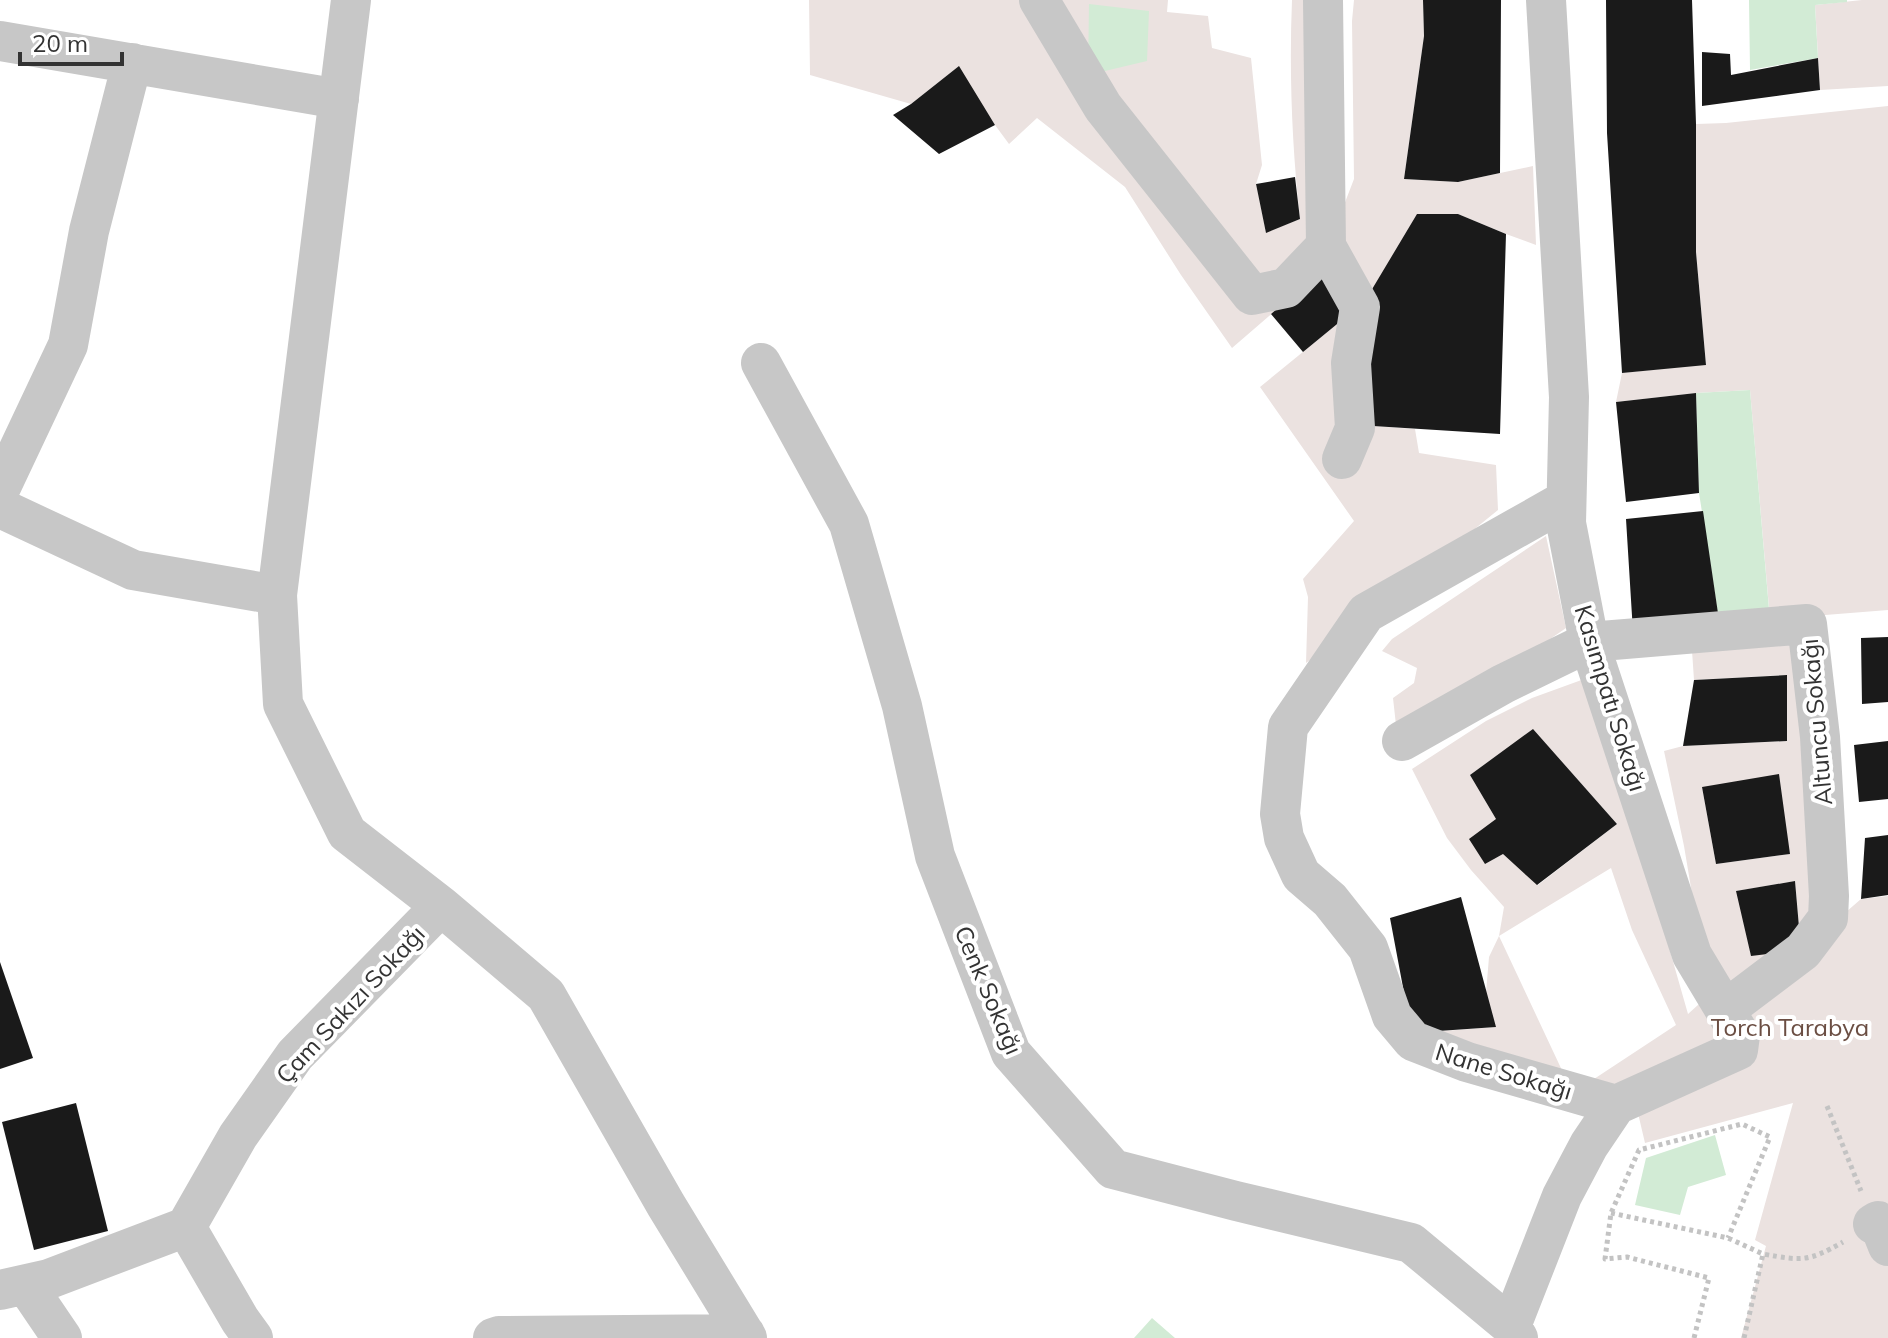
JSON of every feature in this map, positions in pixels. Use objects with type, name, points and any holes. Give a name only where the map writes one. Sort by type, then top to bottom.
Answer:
[{"type":"street","points":[[351,0],[277,595],[283,704],[347,833],[441,906],[546,995],[666,1205],[746,1336]]},
{"type":"street","points":[[1039,0],[1103,107],[1252,295],[1286,288],[1326,246]]},
{"type":"street","points":[[1323,0],[1326,246],[1360,307],[1351,363],[1355,428],[1342,459]]},
{"type":"street","name":"Kasımpatı Sokağı","points":[[1546,0],[1569,397],[1566,523],[1589,642],[1692,955],[1740,1035],[1738,1050],[1616,1105]]},
{"type":"street","points":[[0,41],[339,99]]},
{"type":"street","points":[[0,489],[68,345],[89,231],[132,63]]},
{"type":"street","name":"Cenk Sokağı","points":[[761,363],[849,524],[902,706],[935,856],[1011,1053],[1113,1169],[1411,1243],[1514,1332]]},
{"type":"street","name":"Nane Sokağı","points":[[1566,500],[1366,613],[1288,727],[1280,814],[1284,838],[1301,875],[1330,900],[1368,948],[1392,1016],[1413,1041],[1467,1062],[1616,1105]]},
{"type":"street","points":[[0,508],[133,570],[277,595]]},
{"type":"street","name":"Altuncu Sokağı","points":[[1402,741],[1503,684],[1589,642],[1807,624],[1820,737],[1828,918],[1803,951],[1725,1010]]},
{"type":"street","name":"Çam Sakızı Sokağı","points":[[186,1227],[238,1136],[295,1055],[441,906]]},
{"type":"street","points":[[1514,1332],[1562,1196],[1589,1145],[1616,1105]]},
{"type":"street","points":[[13,1288],[49,1279],[186,1227],[253,1338]]},
{"type":"street","points":[[13,1288],[62,1338]]},
{"type":"street","points":[[493,1338],[746,1336]]},
{"type":"path","points":[[1611,1213],[1728,1238],[1763,1254],[1793,1259],[1813,1258],[1881,1235],[1827,1106]]},
{"type":"path","points":[[1695,1338],[1709,1278],[1627,1257],[1605,1259],[1611,1213],[1639,1150],[1742,1124],[1770,1137],[1728,1238]]},
{"type":"path","points":[[1744,1338],[1763,1254]]},
{"type":"green space","points":[[809,0],[1168,0],[1167,12],[1208,16],[1212,48],[1251,58],[1262,165],[1256,184],[1266,232],[1300,219],[1292,110],[1292,0],[1326,0],[1334,231],[1354,179],[1354,0],[1423,0],[1424,36],[1404,179],[1458,182],[1533,166],[1536,245],[1458,214],[1417,215],[1373,426],[1415,429],[1419,453],[1496,465],[1498,510],[1306,663],[1308,597],[1303,579],[1354,521],[1260,387],[1352,312],[1318,274],[1232,348],[1125,187],[1037,118],[1009,144],[958,67],[911,104],[810,75]]},
{"type":"green space","points":[[1888,0],[1888,86],[1820,90],[1815,5]]},
{"type":"green space","name":"Torch Tarabya","points":[[1888,106],[1888,610],[1800,617],[1838,919],[1861,899],[1888,896],[1888,1338],[1741,1338],[1766,1246],[1755,1240],[1793,1103],[1645,1143],[1637,1109],[1594,1079],[1676,1025],[1632,930],[1611,868],[1499,936],[1504,907],[1447,838],[1412,769],[1486,721],[1532,698],[1587,678],[1636,832],[1688,1014],[1709,995],[1684,846],[1664,751],[1683,746],[1787,741],[1786,675],[1694,680],[1691,636],[1770,619],[1750,390],[1616,402],[1622,373],[1706,364],[1696,252],[1696,124]],"holes":[[[1533,730],[1617,824],[1538,885],[1503,854],[1485,864],[1496,819],[1470,775]],[[1702,787],[1790,854],[1716,864]],[[1795,881],[1801,949],[1751,955],[1737,891]]]},
{"type":"green space","points":[[1546,536],[1566,628],[1398,743],[1393,698],[1414,683],[1417,668],[1382,651],[1392,639]]},
{"type":"green space","points":[[1499,936],[1567,1081],[1418,1033],[1495,1027],[1486,993],[1489,957]]},
{"type":"shaded area","points":[[1749,0],[1847,2],[1815,5],[1818,58],[1750,70]]},
{"type":"shaded area","points":[[1089,4],[1149,11],[1147,61],[1088,75]]},
{"type":"shaded area","points":[[1750,390],[1769,609],[1719,620],[1699,493],[1696,393]]},
{"type":"shaded area","points":[[1715,1135],[1726,1175],[1688,1187],[1680,1215],[1635,1205],[1646,1158]]},
{"type":"shaded area","points":[[1152,1318],[1175,1338],[1134,1338]]},
{"type":"building","points":[[1423,0],[1501,0],[1500,173],[1458,182],[1404,179],[1424,36]]},
{"type":"building","points":[[1606,0],[1692,0],[1696,252],[1706,365],[1622,373],[1607,133]]},
{"type":"building","points":[[1702,52],[1730,54],[1731,75],[1818,58],[1820,90],[1702,106]]},
{"type":"building","points":[[959,66],[995,125],[939,154],[893,115]]},
{"type":"building","points":[[1295,177],[1300,219],[1266,233],[1256,184]]},
{"type":"building","points":[[1417,214],[1458,214],[1506,234],[1500,434],[1373,426],[1365,301]]},
{"type":"building","points":[[1318,274],[1353,311],[1303,352],[1271,314]]},
{"type":"building","points":[[1696,393],[1699,493],[1626,502],[1616,402]]},
{"type":"building","points":[[1703,511],[1719,620],[1633,632],[1626,519]]},
{"type":"building","points":[[1888,637],[1888,702],[1862,704],[1861,638]]},
{"type":"building","points":[[1787,675],[1787,741],[1683,746],[1694,680]]},
{"type":"building","points":[[1533,729],[1617,824],[1537,885],[1503,854],[1485,864],[1469,839],[1496,819],[1470,775]]},
{"type":"building","points":[[1888,741],[1888,799],[1859,802],[1854,745]]},
{"type":"building","points":[[1779,774],[1790,854],[1716,864],[1702,787]]},
{"type":"building","points":[[1888,835],[1888,895],[1861,899],[1865,838]]},
{"type":"building","points":[[1795,881],[1801,950],[1751,956],[1736,891]]},
{"type":"building","points":[[1461,897],[1496,1027],[1424,1032],[1408,1014],[1390,918]]},
{"type":"building","points":[[0,962],[33,1058],[0,1069]]},
{"type":"building","points":[[76,1103],[108,1231],[34,1250],[2,1122]]}]
